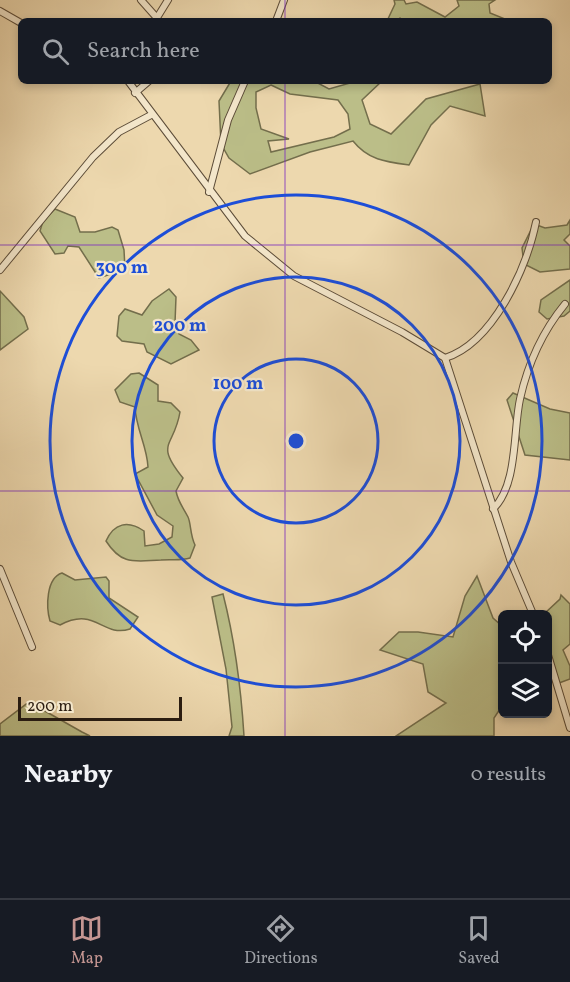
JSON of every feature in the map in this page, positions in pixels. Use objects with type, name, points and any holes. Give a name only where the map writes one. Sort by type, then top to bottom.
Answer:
[{"type":"street","points":[[141,0],[155,18]]},
{"type":"street","points":[[157,18],[168,0]]},
{"type":"street","points":[[277,18],[284,0]]},
{"type":"street","points":[[0,11],[18,21]]},
{"type":"street","points":[[130,84],[209,192],[245,236],[294,276],[446,358],[493,509],[531,610]]},
{"type":"street","points":[[135,93],[146,84]]},
{"type":"street","points":[[209,192],[228,120],[244,84]]},
{"type":"street","points":[[0,270],[93,157],[119,132],[151,115]]},
{"type":"street","points":[[446,358],[477,341],[504,302],[531,246],[536,222]]},
{"type":"street","points":[[493,509],[501,502],[507,486],[520,400],[528,369],[548,325],[565,304]]},
{"type":"street","points":[[0,570],[32,647]]},
{"type":"street","points":[[551,664],[570,728]]},
{"type":"green space","points":[[394,0],[404,0],[406,4],[417,2],[445,17],[459,6],[457,0],[495,0],[489,4],[490,13],[502,18],[388,18],[395,4]]},
{"type":"green space","points":[[229,84],[320,84],[329,89],[346,84],[379,84],[362,100],[370,124],[391,134],[426,99],[480,84],[485,116],[450,106],[431,125],[409,165],[371,156],[353,141],[310,152],[250,174],[229,158],[221,144],[219,101]],"holes":[[[271,85],[290,94],[338,100],[348,114],[350,129],[334,137],[271,152],[268,141],[289,139],[261,129],[256,108],[256,92]]]},
{"type":"green space","points":[[55,209],[75,217],[80,232],[95,232],[112,227],[118,230],[124,250],[125,269],[99,278],[79,247],[68,246],[64,253],[55,254],[40,231],[43,221]]},
{"type":"green space","points":[[570,220],[570,234],[564,240],[570,246],[570,269],[540,272],[524,264],[522,248],[534,224],[545,228],[567,225]]},
{"type":"green space","points":[[570,280],[570,311],[564,316],[547,319],[539,312],[541,300]]},
{"type":"green space","points":[[169,289],[176,297],[175,323],[179,334],[191,340],[199,350],[171,364],[147,352],[144,344],[122,341],[117,336],[119,316],[125,309],[142,315],[152,301]]},
{"type":"green space","points":[[0,291],[24,317],[28,329],[0,350]]},
{"type":"green space","points":[[139,373],[158,385],[158,401],[171,403],[180,412],[168,451],[169,458],[183,478],[176,491],[189,520],[195,545],[190,558],[130,560],[118,555],[106,541],[113,530],[122,525],[132,525],[144,531],[145,546],[159,544],[172,537],[173,526],[157,515],[135,474],[148,467],[135,407],[120,402],[115,390],[131,374]]},
{"type":"green space","points":[[513,393],[550,409],[570,413],[570,460],[525,455],[507,400]]},
{"type":"green space","points":[[62,573],[75,580],[106,577],[109,581],[109,598],[138,617],[130,629],[112,630],[91,620],[82,619],[60,625],[50,621],[48,594],[53,581]]},
{"type":"green space","points":[[477,576],[493,618],[498,622],[498,712],[494,718],[494,736],[396,736],[446,703],[428,692],[423,664],[380,650],[399,632],[453,637],[465,596]]},
{"type":"green space","points":[[223,594],[237,665],[244,736],[229,736],[232,727],[226,669],[212,597]]},
{"type":"green space","points":[[561,595],[570,604],[570,644],[563,650],[570,666],[570,679],[559,683],[552,669],[552,610],[548,610],[560,599]]},
{"type":"green space","points":[[29,702],[90,736],[0,736],[0,724]]}]
